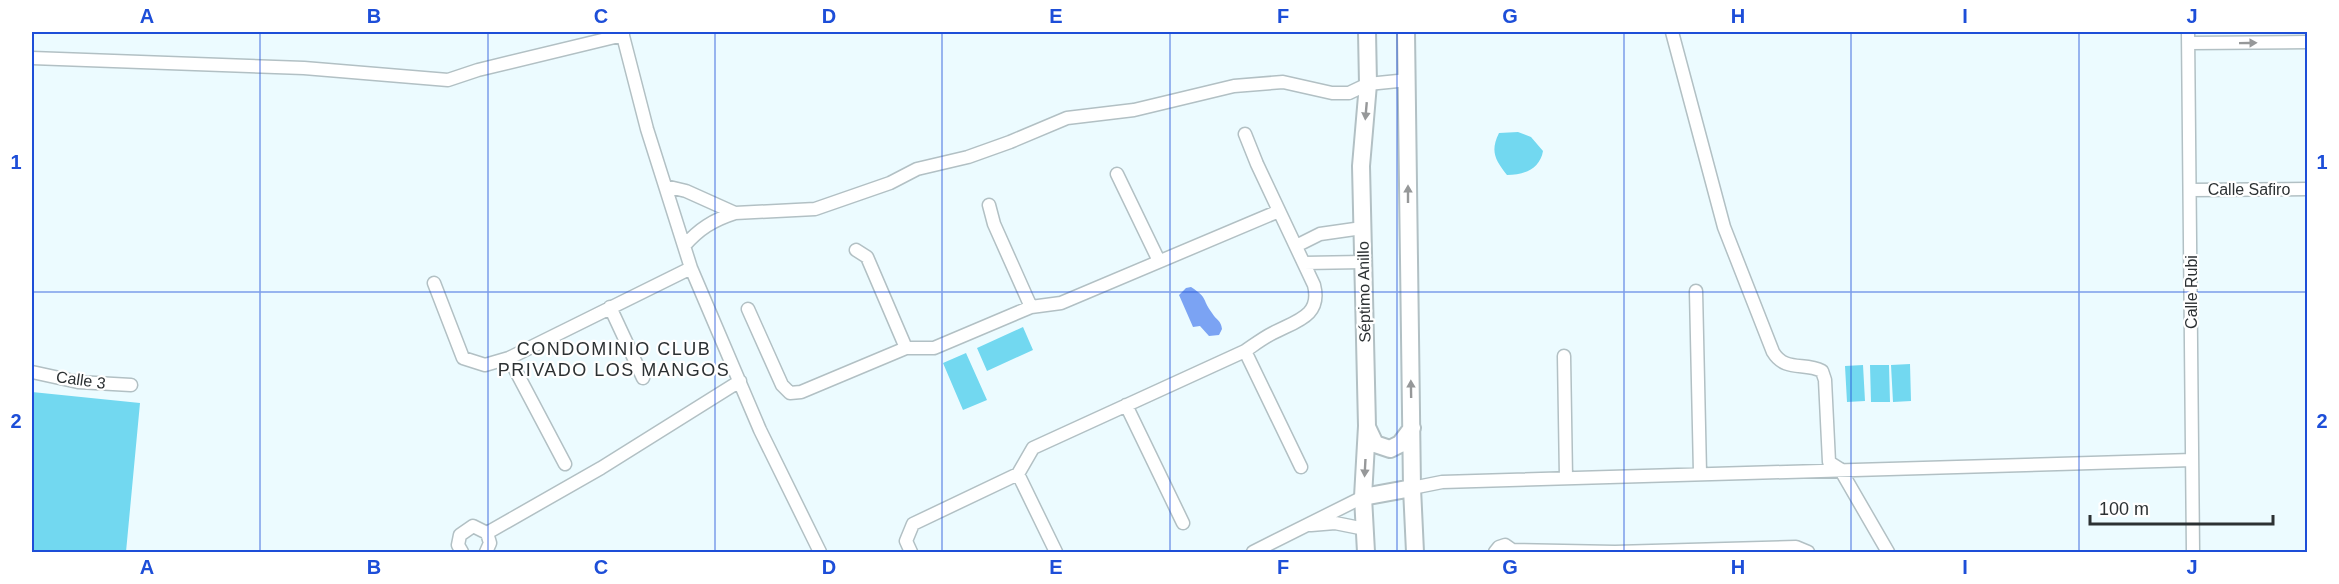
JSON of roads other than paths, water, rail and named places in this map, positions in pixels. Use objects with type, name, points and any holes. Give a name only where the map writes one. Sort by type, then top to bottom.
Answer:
[{"type":"main road","name":"Séptimo Anillo","points":[[1366,552],[1363,497],[1367,426],[1361,166],[1368,84],[1367,32]]},
{"type":"main road","points":[[1406,32],[1412,488],[1415,552]]},
{"type":"main road","points":[[1367,426],[1375,444],[1384,449],[1400,444],[1412,428]]},
{"type":"main road","points":[[1363,497],[1412,488]]},
{"type":"street","points":[[1672,32],[1724,227],[1779,362],[1789,366],[1813,366],[1822,371],[1825,380],[1829,462],[1840,469],[1888,552]]},
{"type":"street","points":[[32,58],[304,68],[448,80],[478,70],[623,33],[664,186],[691,268],[740,381],[820,552]]},
{"type":"street","points":[[2189,37],[2307,42]]},
{"type":"street","name":"Calle Rubi","points":[[2189,37],[2193,552]]},
{"type":"street","points":[[684,246],[696,232],[713,220],[735,213],[795,211],[835,204],[890,183],[917,168],[968,157],[1067,118],[1134,110],[1234,86],[1283,82],[1332,93],[1349,93],[1368,84],[1408,80]]},
{"type":"street","points":[[911,552],[906,541],[913,524],[1018,474],[1033,448],[1245,351],[1271,334],[1307,316],[1313,310],[1316,293],[1245,134]]},
{"type":"street","points":[[1117,174],[1159,261]]},
{"type":"street","points":[[664,186],[686,191],[735,213]]},
{"type":"street","name":"Calle Safiro","points":[[2190,190],[2307,189]]},
{"type":"street","points":[[989,205],[994,224],[1031,307]]},
{"type":"street","points":[[748,309],[774,370],[782,385],[790,393],[817,386],[906,348],[934,348],[1031,307],[1061,303],[1279,211]]},
{"type":"street","points":[[1296,246],[1320,234],[1362,228]]},
{"type":"street","points":[[856,250],[867,257],[906,348]]},
{"type":"street","points":[[1304,263],[1363,262]]},
{"type":"street","points":[[434,283],[464,358],[484,365],[509,358],[691,268]]},
{"type":"street","points":[[1696,291],[1700,473]]},
{"type":"street","points":[[610,307],[643,378]]},
{"type":"street","points":[[1245,351],[1301,467]]},
{"type":"street","points":[[1564,356],[1566,478]]},
{"type":"street","points":[[509,358],[565,464]]},
{"type":"street","name":"Calle 3","points":[[32,372],[78,382],[130,385]]},
{"type":"street","points":[[487,533],[601,468],[740,381]]},
{"type":"street","points":[[1126,405],[1183,524]]},
{"type":"street","points":[[1412,488],[1442,482],[2192,460]]},
{"type":"street","points":[[1018,474],[1056,552]]},
{"type":"street","points":[[1253,552],[1363,497]]},
{"type":"street","points":[[1311,525],[1335,523],[1365,529]]},
{"type":"street","points":[[462,552],[458,540],[463,530],[478,527],[487,533],[490,543],[486,552]]},
{"type":"street","points":[[1495,552],[1499,547],[1505,545],[1514,551],[1690,551],[1796,547],[1808,552]]},
{"type":"district","name":"CONDOMINIO CLUB PRIVADO LOS MANGOS","points":[[614,359]]}]
